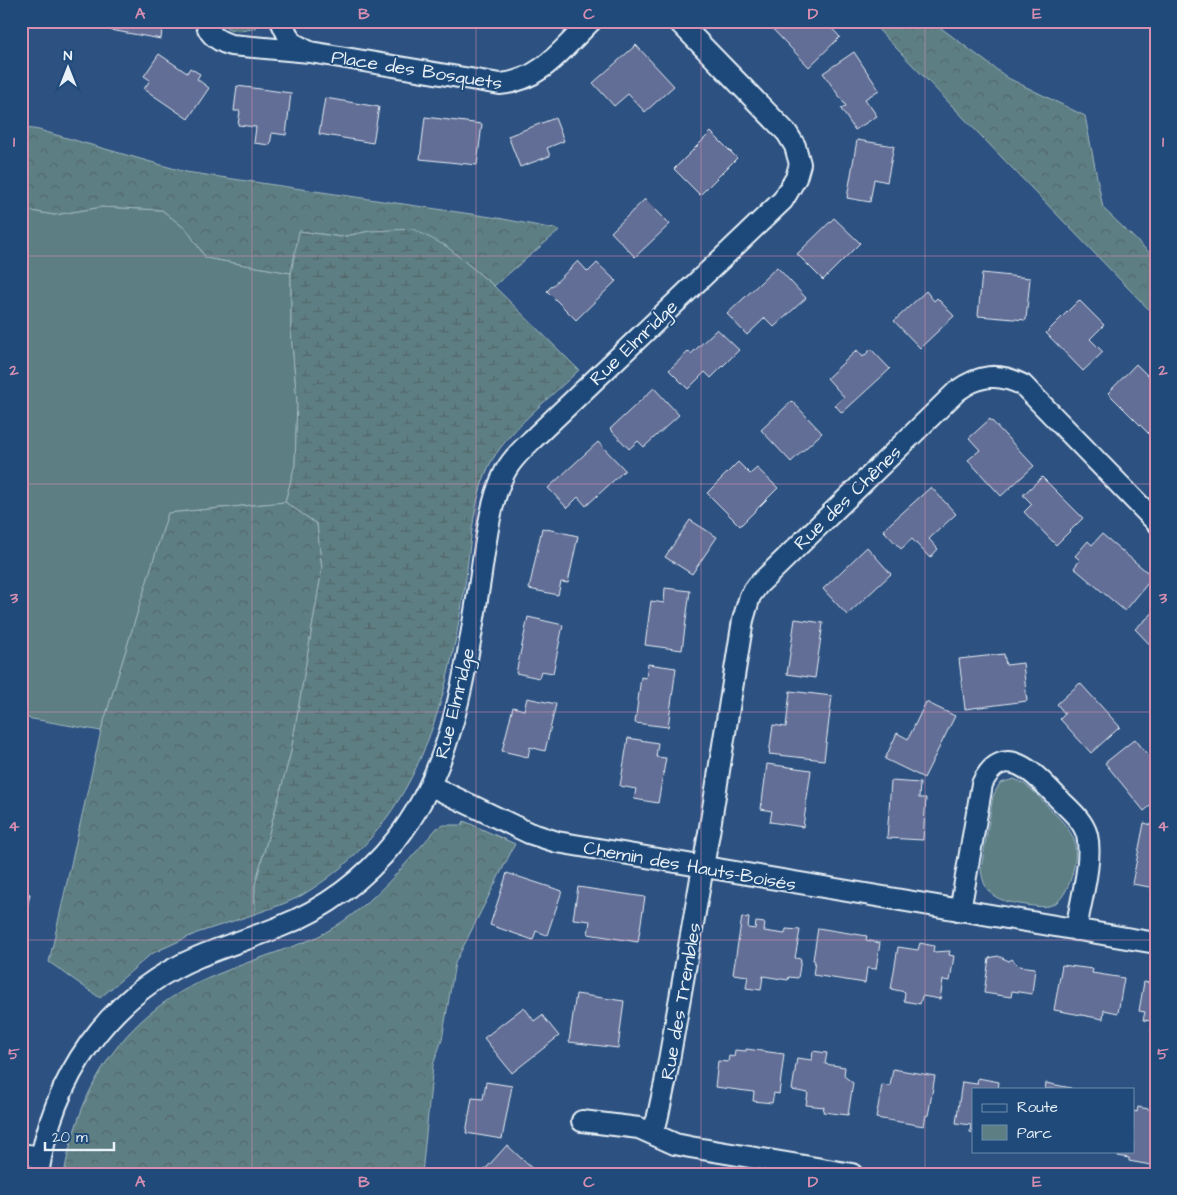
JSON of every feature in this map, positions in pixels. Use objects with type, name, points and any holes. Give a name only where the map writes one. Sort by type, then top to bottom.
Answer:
[{"type":"street","name":"Place des Bosquets","points":[[206,21],[212,35],[220,42],[231,45],[310,52],[485,83],[513,83],[526,80],[540,71],[591,21]]},
{"type":"street","name":"Place des Bosquets","points":[[281,21],[291,42],[310,52]]},
{"type":"street","name":"Rue Elmridge","points":[[33,1162],[70,1074],[93,1037],[123,1004],[157,978],[176,968],[197,958],[279,927],[330,902],[370,868],[396,839],[419,807],[431,786],[452,729],[495,501],[503,476],[515,458],[536,436],[783,200],[796,178],[800,164],[795,146],[787,133],[678,21]]},
{"type":"street","name":"Rue des Chênes","points":[[703,867],[743,620],[750,596],[773,569],[957,391],[975,380],[996,376],[1009,378],[1023,385],[1156,522]]},
{"type":"street","points":[[960,911],[982,784],[996,766],[1017,764],[1035,774],[1076,817],[1086,832],[1088,859],[1076,930]]},
{"type":"street","name":"Chemin des Hauts-Boisés","points":[[431,786],[543,838],[703,867],[1156,943]]},
{"type":"street","name":"Rue des Trembles","points":[[651,1132],[657,1120],[664,1091],[703,867]]},
{"type":"street","points":[[582,1121],[625,1125],[651,1132],[675,1144],[690,1147],[852,1174]]},
{"type":"green space","points":[[220,21],[260,21],[255,28],[236,31],[227,28]]},
{"type":"green space","points":[[870,21],[936,21],[937,25],[1008,78],[1085,116],[1103,208],[1156,259],[1156,317]]},
{"type":"green space","points":[[21,127],[39,130],[186,172],[498,218],[560,230],[494,286],[446,246],[370,231],[341,237],[300,231],[291,273],[206,258],[187,230],[162,210],[102,207],[54,215],[21,209]]},
{"type":"green space","points":[[102,207],[162,210],[187,230],[206,258],[291,273],[291,331],[297,401],[295,465],[285,502],[168,513],[101,731],[21,717],[21,209],[54,215]]},
{"type":"green space","points":[[413,229],[446,246],[494,286],[579,370],[517,428],[496,453],[483,480],[475,511],[464,592],[447,680],[434,722],[418,762],[398,800],[373,835],[342,867],[304,894],[286,903],[255,914],[255,885],[291,752],[322,569],[317,524],[285,502],[295,465],[297,401],[291,331],[291,273],[299,231],[341,237],[370,231]]},
{"type":"green space","points":[[285,502],[317,524],[322,569],[291,752],[255,885],[255,914],[197,933],[151,954],[100,998],[49,962],[101,731],[168,513]]},
{"type":"green space","points":[[1014,779],[1020,781],[1036,793],[1066,825],[1074,840],[1075,856],[1072,876],[1064,894],[1058,901],[1049,906],[1008,902],[990,892],[983,879],[981,869],[993,796],[1000,783]]},
{"type":"green space","points":[[464,821],[515,844],[455,963],[442,1040],[433,1065],[422,1174],[64,1174],[70,1145],[89,1092],[119,1045],[137,1025],[159,1006],[200,982],[232,968],[315,938],[334,927],[367,903],[382,889],[437,828],[444,825],[462,825]]},
{"type":"building","points":[[111,21],[163,21],[161,39],[110,30]]},
{"type":"building","points":[[765,21],[825,21],[840,37],[809,67]]},
{"type":"building","points":[[636,45],[674,86],[645,112],[628,94],[614,106],[593,83]]},
{"type":"building","points":[[854,52],[879,90],[865,99],[877,116],[855,130],[841,109],[846,106],[823,73]]},
{"type":"building","points":[[159,54],[187,73],[190,68],[200,74],[197,79],[209,88],[188,119],[144,89],[150,80],[144,76]]},
{"type":"building","points":[[237,86],[291,93],[286,135],[272,133],[270,145],[254,143],[256,127],[238,125],[240,111],[234,111]]},
{"type":"building","points":[[325,98],[379,107],[373,143],[319,134]]},
{"type":"building","points":[[425,117],[482,124],[477,165],[420,159]]},
{"type":"building","points":[[555,118],[564,141],[547,148],[550,156],[520,167],[508,136]]},
{"type":"building","points":[[711,132],[737,158],[700,195],[674,169]]},
{"type":"building","points":[[857,140],[894,146],[887,182],[874,179],[870,202],[847,198]]},
{"type":"building","points":[[645,199],[670,224],[635,257],[611,232]]},
{"type":"building","points":[[834,218],[860,243],[823,280],[797,254]]},
{"type":"building","points":[[578,261],[588,272],[597,263],[616,281],[576,320],[547,291]]},
{"type":"building","points":[[777,267],[806,298],[774,327],[765,318],[747,335],[727,314]]},
{"type":"building","points":[[982,273],[1030,278],[1026,320],[978,316]]},
{"type":"building","points":[[926,291],[934,301],[937,298],[954,316],[920,348],[894,321]]},
{"type":"building","points":[[1079,300],[1104,325],[1090,339],[1103,352],[1083,371],[1046,333]]},
{"type":"building","points":[[717,329],[739,350],[711,378],[705,372],[688,389],[669,370],[689,351],[691,354]]},
{"type":"building","points":[[871,349],[890,369],[842,413],[835,405],[844,397],[827,378],[857,350],[863,357]]},
{"type":"building","points":[[1136,364],[1156,384],[1154,439],[1108,393]]},
{"type":"building","points":[[654,388],[679,415],[644,447],[638,441],[629,449],[610,429]]},
{"type":"building","points":[[792,401],[822,433],[791,462],[761,430]]},
{"type":"building","points":[[990,419],[1034,466],[1001,496],[968,460],[980,450],[969,438]]},
{"type":"building","points":[[598,442],[625,470],[586,506],[578,497],[567,508],[548,488]]},
{"type":"building","points":[[738,462],[750,474],[757,468],[778,488],[740,526],[707,493]]},
{"type":"building","points":[[1042,477],[1083,518],[1056,545],[1024,512],[1032,504],[1023,495]]},
{"type":"building","points":[[931,487],[956,514],[929,539],[938,549],[930,558],[912,539],[901,549],[883,530]]},
{"type":"building","points":[[690,520],[717,537],[692,574],[665,557]]},
{"type":"building","points":[[542,528],[578,536],[568,583],[561,582],[558,595],[529,589]]},
{"type":"building","points":[[1102,534],[1153,577],[1125,611],[1074,568],[1080,560],[1075,556],[1088,541],[1092,545]]},
{"type":"building","points":[[867,547],[891,574],[847,615],[823,589]]},
{"type":"building","points":[[665,588],[690,591],[682,650],[645,645],[651,601],[664,603]]},
{"type":"building","points":[[1156,610],[1156,651],[1135,629]]},
{"type":"building","points":[[528,617],[563,625],[553,673],[541,671],[539,678],[516,673]]},
{"type":"building","points":[[795,619],[823,623],[815,678],[787,674]]},
{"type":"building","points":[[1004,654],[1006,665],[1023,663],[1027,701],[965,709],[959,659]]},
{"type":"building","points":[[648,664],[676,668],[668,727],[635,723],[641,677],[646,678]]},
{"type":"building","points":[[1080,683],[1120,727],[1091,753],[1060,719],[1065,714],[1057,704]]},
{"type":"building","points":[[790,691],[832,696],[824,760],[769,754],[773,725],[786,727]]},
{"type":"building","points":[[527,698],[556,704],[545,751],[530,747],[528,757],[502,751],[513,707],[524,710]]},
{"type":"building","points":[[926,702],[955,716],[924,778],[885,759],[897,733],[908,739]]},
{"type":"building","points":[[628,738],[658,743],[656,757],[666,758],[658,803],[634,799],[636,789],[620,786]]},
{"type":"building","points":[[1135,739],[1156,765],[1156,801],[1144,811],[1105,763]]},
{"type":"building","points":[[767,764],[811,770],[803,827],[770,822],[772,811],[761,809]]},
{"type":"building","points":[[891,781],[920,783],[919,798],[926,798],[923,840],[887,838]]},
{"type":"building","points":[[1144,823],[1156,826],[1156,888],[1132,884]]},
{"type":"building","points":[[21,871],[27,872],[23,892],[30,894],[26,913],[21,912]]},
{"type":"building","points":[[507,873],[562,891],[547,935],[536,931],[533,940],[490,925]]},
{"type":"building","points":[[578,887],[645,897],[638,942],[588,934],[590,921],[573,919]]},
{"type":"building","points":[[742,917],[749,918],[748,928],[755,929],[756,922],[765,923],[764,931],[785,934],[786,929],[800,930],[795,958],[801,959],[798,978],[789,977],[788,980],[763,976],[761,990],[746,988],[748,976],[733,974]]},
{"type":"building","points":[[818,928],[867,936],[866,940],[880,943],[876,969],[867,968],[865,983],[813,975],[815,961],[813,960]]},
{"type":"building","points":[[920,943],[934,946],[933,952],[950,951],[949,955],[954,956],[950,981],[943,980],[940,999],[922,996],[920,1004],[904,1001],[905,992],[891,989],[898,947],[918,950]]},
{"type":"building","points":[[998,956],[1009,961],[1012,959],[1019,966],[1035,968],[1032,994],[1012,991],[1011,997],[984,993],[989,958]]},
{"type":"building","points":[[1062,965],[1093,969],[1092,973],[1124,978],[1118,1013],[1104,1010],[1103,1019],[1054,1010]]},
{"type":"building","points":[[1144,982],[1156,984],[1156,1032],[1151,1031],[1152,1021],[1143,1020],[1145,1012],[1139,1011]]},
{"type":"building","points":[[576,994],[624,1001],[618,1048],[569,1042]]},
{"type":"building","points":[[524,1007],[534,1021],[542,1015],[559,1036],[512,1073],[484,1038]]},
{"type":"building","points":[[746,1049],[784,1054],[779,1094],[774,1093],[772,1103],[753,1101],[754,1092],[715,1087],[718,1061],[728,1062],[729,1056],[734,1057],[735,1050],[746,1051]]},
{"type":"building","points":[[813,1051],[827,1053],[825,1064],[845,1067],[844,1076],[853,1083],[848,1115],[823,1112],[824,1107],[806,1105],[808,1093],[792,1090],[797,1058],[812,1060]]},
{"type":"building","points":[[893,1069],[935,1076],[928,1116],[926,1115],[924,1126],[876,1118],[882,1085],[890,1086]]},
{"type":"building","points":[[978,1078],[999,1082],[998,1088],[972,1088],[972,1133],[970,1132],[971,1125],[956,1123],[962,1082],[977,1084]]},
{"type":"building","points":[[486,1082],[512,1086],[502,1139],[466,1133],[472,1098],[483,1099]]},
{"type":"building","points":[[1046,1083],[1071,1088],[1045,1088]]},
{"type":"building","points":[[1138,1107],[1154,1110],[1156,1166],[1129,1161],[1129,1158],[1118,1156],[1119,1152],[1134,1152],[1134,1111],[1137,1112]]},
{"type":"building","points":[[507,1145],[538,1174],[481,1174]]}]
